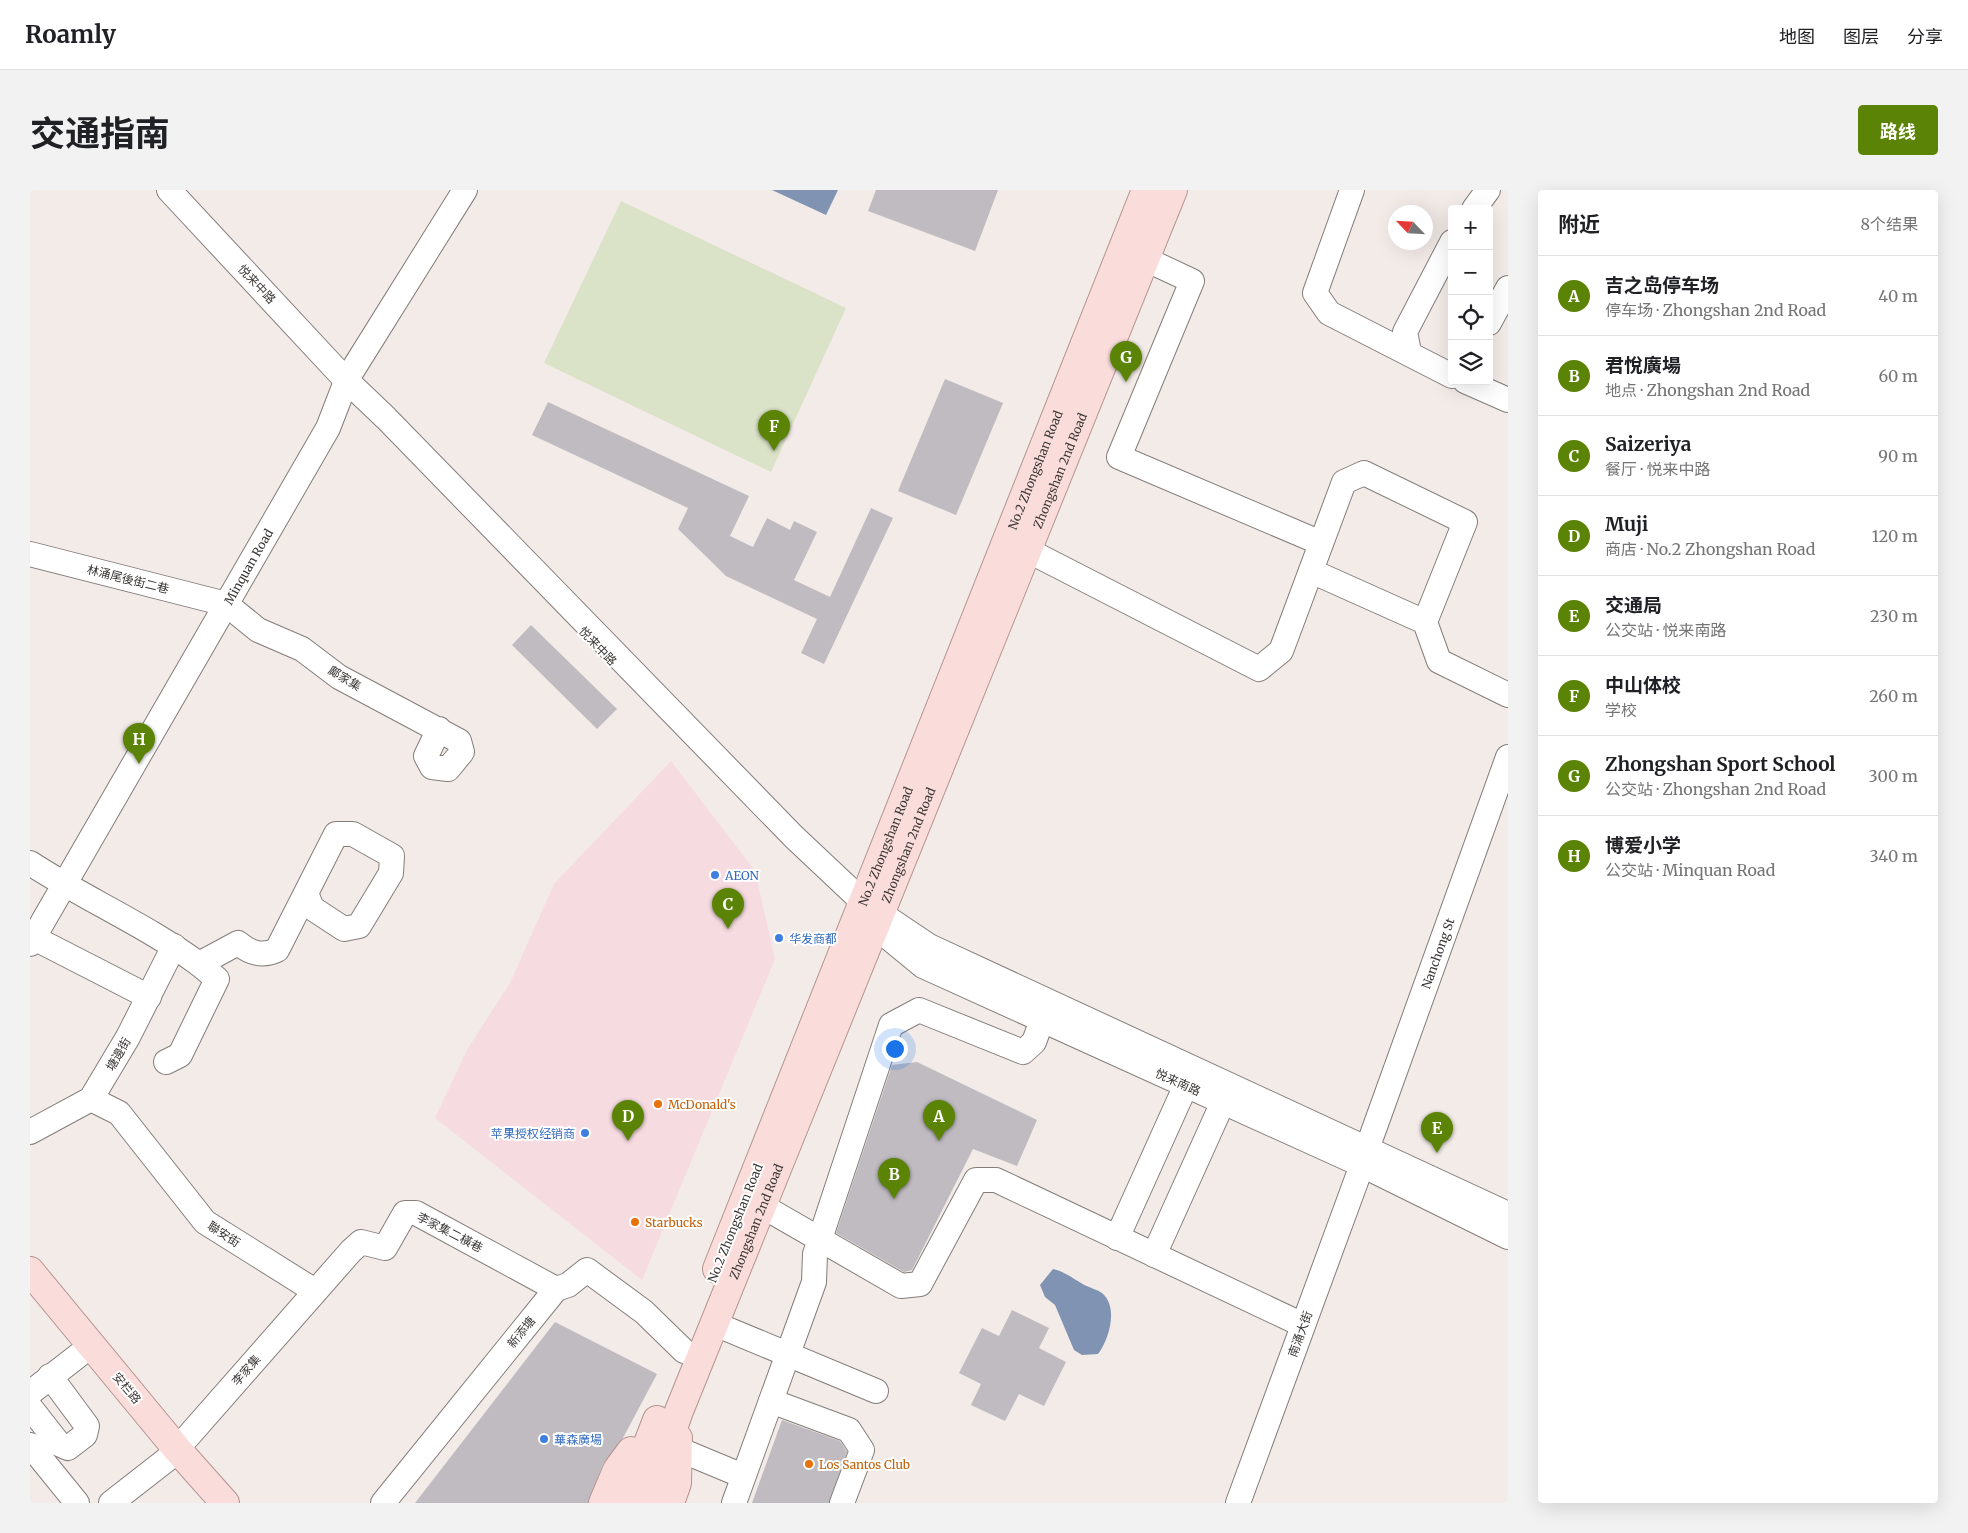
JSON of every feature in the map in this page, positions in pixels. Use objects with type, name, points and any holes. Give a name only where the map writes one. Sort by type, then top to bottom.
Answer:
[{"type":"main road","name":"No.2 Zhongshan Road","points":[[625,1503],[670,1410],[684,1351],[869,914],[1146,190]]},
{"type":"main road","name":"Zhongshan 2nd Road","points":[[647,1503],[670,1410],[715,1324],[762,1206],[869,914],[1028,550],[1173,190]]},
{"type":"main road","name":"安栏路","points":[[30,1271],[174,1453],[211,1503]]},
{"type":"main road","name":"安栏路","points":[[30,1291],[79,1355],[225,1503]]},
{"type":"main road","points":[[670,1410],[678,1449],[677,1483],[670,1503]]},
{"type":"main road","points":[[603,1503],[617,1470],[670,1410]]},
{"type":"street","name":"悦来中路","points":[[169,190],[345,381],[869,914]]},
{"type":"street","name":"Minquan Road","points":[[32,941],[328,428],[345,381],[466,190]]},
{"type":"street","points":[[1352,190],[1315,293],[1330,313],[1448,372]]},
{"type":"street","points":[[1477,205],[1488,190]]},
{"type":"street","points":[[1409,352],[1405,332],[1448,250]]},
{"type":"street","points":[[1145,260],[1192,282],[1119,457],[1321,543]]},
{"type":"street","points":[[1493,316],[1508,288]]},
{"type":"street","points":[[1475,385],[1508,400]]},
{"type":"street","points":[[1028,550],[1259,669],[1281,651],[1344,482],[1364,473],[1465,522],[1425,622],[1439,661],[1508,695]]},
{"type":"street","name":"林涌尾後街二巷","points":[[30,554],[226,604]]},
{"type":"street","points":[[1311,571],[1425,622]]},
{"type":"street","name":"鄺家集","points":[[226,604],[258,630],[302,649],[339,676],[440,729],[459,741],[462,752],[448,770],[432,767],[426,756],[440,729]]},
{"type":"street","name":"Nanchong St","points":[[1364,1157],[1504,783],[1508,758]]},
{"type":"street","points":[[30,863],[64,886],[174,946],[217,979],[180,1055],[166,1062]]},
{"type":"street","points":[[199,964],[238,943],[248,951],[267,955],[276,950],[306,893]]},
{"type":"street","name":"悦来南路","points":[[869,914],[923,966],[1223,1102],[1508,1214]]},
{"type":"street","name":"悦来南路","points":[[869,914],[929,946],[1364,1157],[1508,1236]]},
{"type":"street","points":[[32,941],[149,997]]},
{"type":"street","name":"塘邊街","points":[[91,1099],[149,997],[174,946]]},
{"type":"street","points":[[734,1503],[814,1282],[815,1254],[891,1025],[919,1010],[1023,1052],[1034,1042],[1042,1020]]},
{"type":"street","points":[[1117,1238],[1186,1085]]},
{"type":"street","points":[[30,1132],[91,1099]]},
{"type":"street","name":"聯安街","points":[[91,1099],[119,1113],[205,1222],[315,1292]]},
{"type":"street","points":[[1154,1254],[1223,1102]]},
{"type":"street","name":"南涌大街","points":[[1238,1503],[1364,1157]]},
{"type":"street","points":[[762,1206],[901,1286],[920,1284],[976,1180],[996,1180],[1303,1325]]},
{"type":"street","name":"李家集二橫巷","points":[[315,1292],[361,1242],[385,1248],[405,1213],[416,1213],[556,1289]]},
{"type":"street","name":"新添塘","points":[[383,1503],[556,1289],[568,1285],[587,1270],[644,1312],[684,1351]]},
{"type":"street","name":"李家集","points":[[111,1503],[174,1453],[315,1292]]},
{"type":"street","points":[[715,1324],[876,1392]]},
{"type":"street","points":[[30,1393],[79,1355]]},
{"type":"street","points":[[30,1407],[60,1444],[68,1448],[85,1435],[87,1426],[50,1376]]},
{"type":"street","points":[[771,1400],[850,1430],[862,1450],[842,1503]]},
{"type":"street","points":[[30,1445],[77,1503]]},
{"type":"street","points":[[678,1449],[743,1476]]},
{"type":"shaded area","name":"华发商都","points":[[671,761],[755,871],[775,959],[642,1280],[435,1118],[467,1050],[510,983],[554,884]]},
{"type":"green space","points":[[621,201],[846,308],[771,472],[544,363]]},
{"type":"water","points":[[772,190],[838,190],[826,215]]},
{"type":"water","points":[[1053,1269],[1102,1293],[1107,1299],[1111,1315],[1109,1332],[1098,1354],[1082,1355],[1074,1350],[1055,1305],[1045,1297],[1040,1285]]},
{"type":"building","points":[[876,190],[998,190],[975,251],[868,211]]},
{"type":"building","points":[[945,379],[1003,403],[956,515],[898,491]]},
{"type":"building","points":[[548,402],[749,496],[730,536],[753,547],[767,518],[790,530],[794,521],[817,532],[794,580],[830,597],[871,508],[893,518],[824,664],[801,653],[817,619],[726,576],[678,529],[688,508],[532,435]]},
{"type":"building","points":[[531,625],[617,709],[597,729],[512,645]]},
{"type":"building","points":[[917,1062],[1037,1120],[1017,1166],[973,1149],[912,1270],[904,1272],[836,1233],[892,1065]]},
{"type":"building","points":[[1012,1310],[1049,1328],[1039,1348],[1066,1362],[1044,1406],[1019,1394],[1005,1421],[971,1405],[981,1384],[959,1373],[982,1328],[999,1336]]},
{"type":"building","name":"華森廣場","points":[[555,1322],[657,1374],[623,1438],[603,1464],[588,1503],[415,1503]]},
{"type":"building","name":"Los Santos Club","points":[[782,1420],[840,1441],[847,1452],[829,1503],[752,1503]]},
{"type":"place","name":"Zhongshan Sport School","points":[[1126,382]]},
{"type":"place","name":"中山体校","points":[[774,451]]},
{"type":"place","name":"博爱小学","points":[[139,764]]},
{"type":"place","name":"AEON","points":[[715,875]]},
{"type":"place","name":"Saizeriya","points":[[728,929]]},
{"type":"place","name":"华发商都","points":[[779,938]]},
{"type":"place","name":"McDonald's","points":[[658,1104]]},
{"type":"place","name":"苹果授权经销商","points":[[585,1133]]},
{"type":"place","name":"Muji","points":[[628,1141]]},
{"type":"place","name":"吉之岛停车场","points":[[939,1141]]},
{"type":"place","name":"交通局","points":[[1437,1153]]},
{"type":"place","name":"君悅廣場","points":[[894,1199]]},
{"type":"place","name":"Starbucks","points":[[635,1222]]},
{"type":"place","name":"華森廣場","points":[[544,1439]]},
{"type":"place","name":"Los Santos Club","points":[[809,1464]]}]
